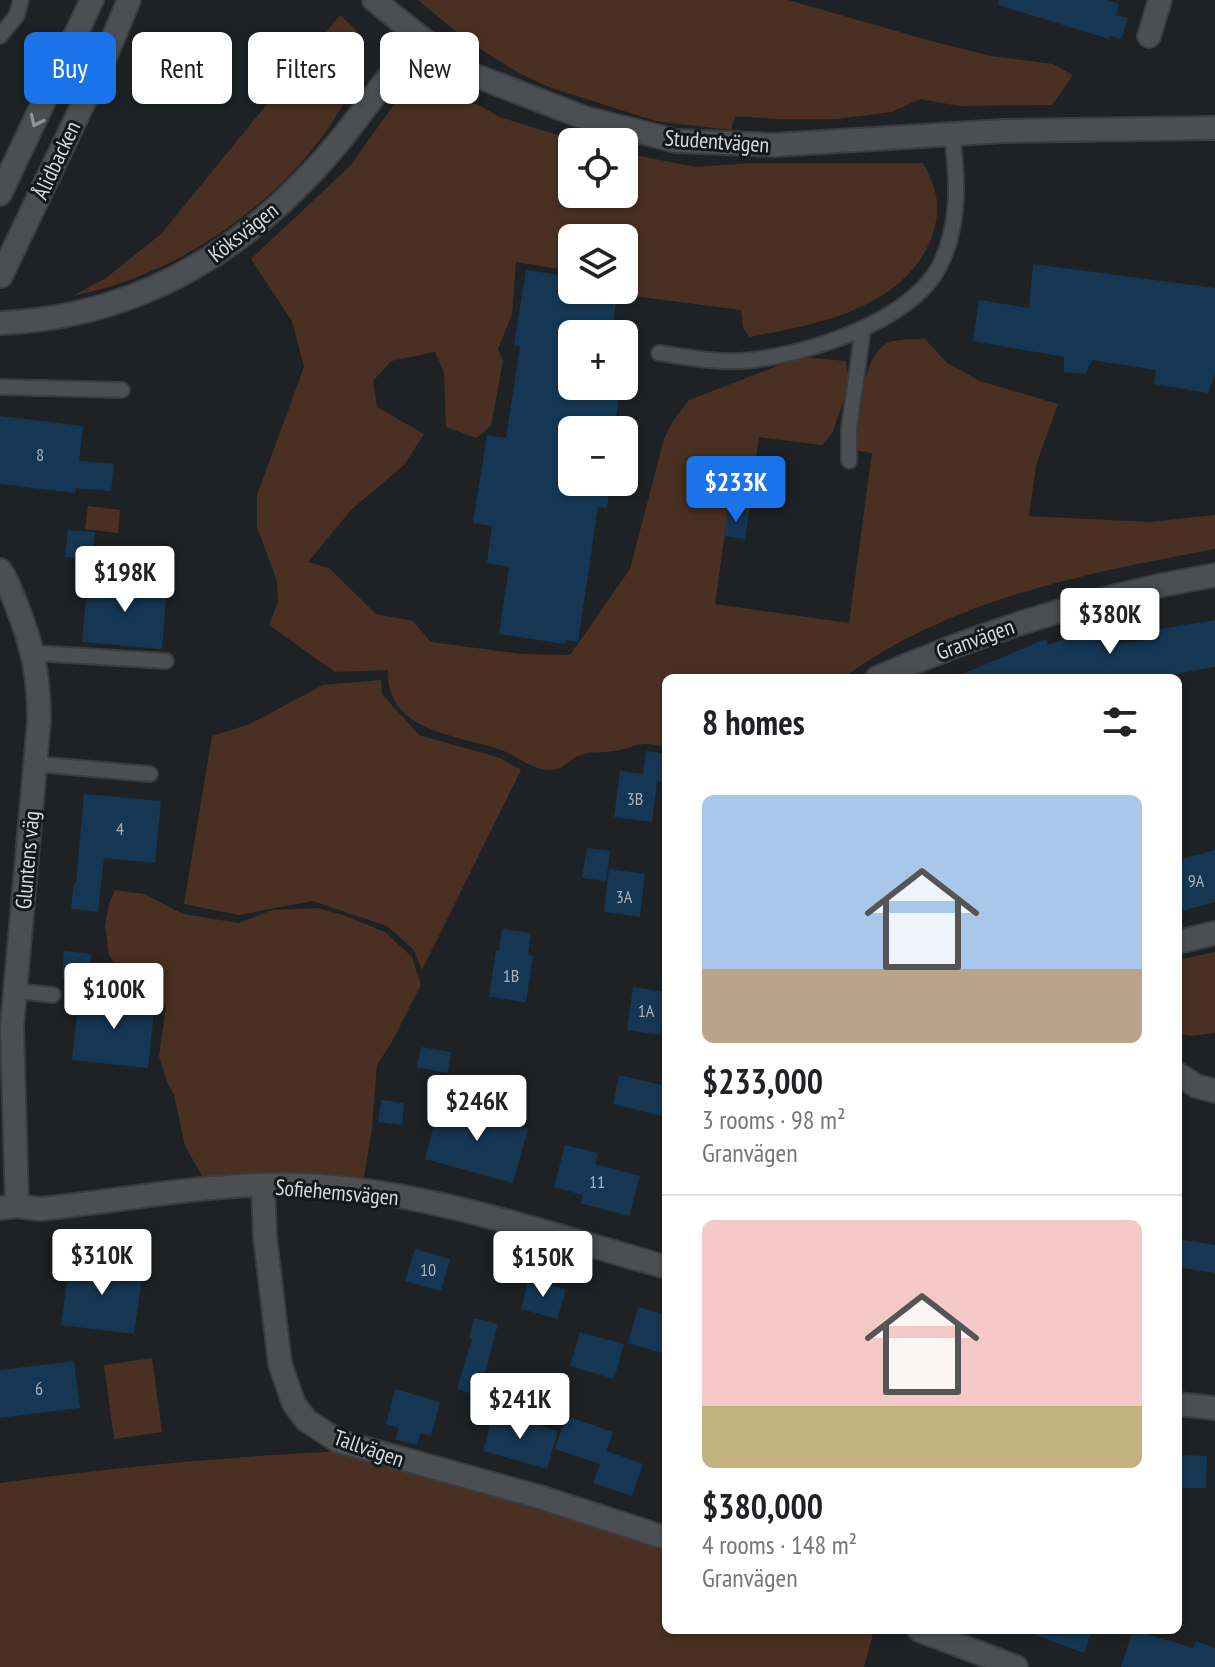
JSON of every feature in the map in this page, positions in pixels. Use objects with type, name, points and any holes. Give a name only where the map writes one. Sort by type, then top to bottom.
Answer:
[{"type":"street","name":"Ålidbacken","points":[[0,194],[92,0]]},
{"type":"street","name":"Ålidbacken","points":[[116,32],[129,0]]},
{"type":"street","points":[[116,40],[140,0]]},
{"type":"street","name":"Studentvägen","points":[[374,0],[413,32]]},
{"type":"street","points":[[1149,36],[1160,0]]},
{"type":"street","name":"Studentvägen","points":[[479,77],[585,118],[676,141],[774,145],[1057,130],[1215,128]]},
{"type":"street","name":"Köksvägen","points":[[0,323],[71,314],[104,305],[180,277],[210,260],[288,197],[340,140],[380,88]]},
{"type":"street","name":"Ålidbacken","points":[[1,276],[83,104]]},
{"type":"street","name":"Gluntens väg","points":[[0,570],[10,588],[33,653],[39,692],[15,991],[9,1207]]},
{"type":"street","name":"Granvägen","points":[[887,674],[1010,625],[1144,588],[1215,575]]},
{"type":"street","points":[[1182,941],[1215,933]]},
{"type":"street","points":[[1182,1077],[1196,1086],[1215,1091]]},
{"type":"street","name":"Sofiehemsvägen","points":[[9,1207],[40,1209],[209,1188],[263,1185],[362,1190],[406,1197],[662,1266]]},
{"type":"street","name":"Tallvägen","points":[[263,1185],[265,1237],[280,1364],[294,1404],[306,1420],[338,1441],[540,1497],[662,1537]]},
{"type":"street","points":[[1182,1404],[1215,1408]]},
{"type":"street","points":[[929,1634],[1009,1666]]},
{"type":"lane","points":[[0,36],[17,15],[21,0]]},
{"type":"lane","points":[[659,353],[722,360],[754,359],[807,347],[863,329],[919,294],[938,270],[952,233],[957,179],[952,135]]},
{"type":"lane","points":[[849,461],[849,428],[863,329]]},
{"type":"lane","points":[[0,387],[122,390]]},
{"type":"lane","points":[[33,653],[166,661]]},
{"type":"lane","points":[[35,764],[150,774]]},
{"type":"lane","points":[[15,991],[53,995]]},
{"type":"shaded area","points":[[418,0],[788,0],[991,56],[1053,64],[1073,75],[1052,105],[959,106],[920,99],[892,112],[837,119],[735,116],[731,130],[655,121],[549,87],[479,49],[479,32],[457,32]]},
{"type":"shaded area","points":[[340,15],[357,32],[326,32]]},
{"type":"shaded area","points":[[267,104],[342,104],[319,142],[301,163],[239,220],[165,265],[135,278],[73,296],[106,278],[161,234]]},
{"type":"shaded area","points":[[394,104],[475,104],[500,117],[558,135],[558,208],[638,208],[638,156],[696,167],[750,163],[923,163],[937,200],[931,239],[918,263],[879,298],[828,319],[749,337],[743,327],[741,310],[638,297],[638,224],[558,224],[558,269],[516,262],[512,314],[498,349],[503,361],[491,426],[476,438],[446,427],[444,372],[435,352],[391,361],[373,381],[377,407],[424,434],[404,465],[351,510],[308,562],[329,568],[376,614],[413,621],[431,642],[521,654],[570,655],[630,569],[664,439],[689,400],[801,357],[846,361],[849,383],[833,432],[822,445],[759,437],[749,513],[728,511],[715,604],[849,623],[872,453],[849,449],[854,442],[863,388],[872,361],[887,343],[895,341],[924,338],[947,363],[980,381],[1058,404],[1036,465],[1029,516],[1149,522],[1215,515],[1215,549],[1069,580],[974,609],[929,628],[849,674],[662,674],[662,747],[643,744],[588,753],[575,757],[560,768],[549,770],[534,767],[501,750],[427,728],[398,707],[390,691],[388,670],[335,672],[269,625],[278,602],[277,581],[257,527],[257,495],[304,367],[292,321],[251,259],[351,165]]},
{"type":"shaded area","points":[[88,506],[120,510],[118,533],[85,529]]},
{"type":"shaded area","points":[[381,680],[382,694],[419,735],[500,758],[521,770],[422,970],[413,949],[387,926],[312,901],[239,915],[184,904],[212,736],[250,724],[323,685]]},
{"type":"shaded area","points":[[115,890],[144,894],[183,914],[239,923],[272,910],[317,908],[385,932],[412,957],[421,985],[377,1065],[372,1128],[362,1190],[209,1188],[185,1146],[174,1095],[159,1056],[166,1006],[161,997],[130,985],[109,955],[105,926]]},
{"type":"shaded area","points":[[1215,952],[1215,1033],[1182,1034],[1182,959]]},
{"type":"shaded area","points":[[152,1358],[162,1432],[114,1439],[104,1365]]},
{"type":"shaded area","points":[[367,1450],[662,1537],[662,1634],[873,1634],[864,1667],[0,1667],[0,1483],[92,1471]]},
{"type":"building","points":[[999,0],[1106,0],[1119,4],[1116,15],[1128,18],[1121,39],[1110,36],[1109,39],[998,5]]},
{"type":"building","points":[[1033,264],[1215,288],[1215,374],[1208,393],[1154,384],[1156,370],[1092,360],[1085,374],[1064,372],[1064,357],[973,341],[979,300],[1029,308]]},
{"type":"building","points":[[526,270],[558,275],[558,304],[616,304],[613,320],[558,320],[558,400],[619,400],[616,416],[558,416],[558,496],[609,496],[607,508],[598,507],[578,642],[566,640],[565,644],[499,634],[509,567],[487,563],[492,526],[473,523],[487,435],[506,438],[520,346],[514,345]]},
{"type":"building","points":[[0,416],[83,426],[79,461],[114,464],[111,491],[76,488],[75,493],[0,484]]},
{"type":"building","points":[[728,510],[749,513],[745,539],[724,536]]},
{"type":"building","points":[[68,530],[95,532],[92,559],[65,557]]},
{"type":"building","points":[[88,578],[167,585],[162,649],[82,642]]},
{"type":"building","points":[[1215,620],[1215,667],[1174,674],[963,674],[1046,639],[1048,645],[1096,626],[1104,645],[1142,640],[1141,632]]},
{"type":"building","points":[[646,751],[662,753],[662,782],[657,781],[652,822],[614,817],[620,771],[643,774]]},
{"type":"building","points":[[84,794],[161,801],[155,863],[104,858],[98,912],[71,909]]},
{"type":"building","points":[[587,848],[610,851],[606,881],[582,878]]},
{"type":"building","points":[[1215,850],[1215,902],[1182,911],[1182,859]]},
{"type":"building","points":[[609,869],[645,874],[640,917],[604,912]]},
{"type":"building","points":[[502,929],[531,933],[528,955],[533,956],[526,1002],[489,997]]},
{"type":"building","points":[[64,951],[91,954],[89,981],[62,978]]},
{"type":"building","points":[[633,987],[662,991],[660,1035],[627,1030]]},
{"type":"building","points":[[79,994],[155,1002],[148,1068],[72,1060]]},
{"type":"building","points":[[421,1047],[451,1052],[448,1073],[417,1067]]},
{"type":"building","points":[[619,1075],[662,1085],[662,1116],[613,1104]]},
{"type":"building","points":[[381,1100],[404,1103],[402,1125],[378,1122]]},
{"type":"building","points":[[439,1107],[511,1116],[508,1124],[528,1129],[513,1183],[425,1159]]},
{"type":"building","points":[[565,1145],[598,1153],[595,1164],[640,1176],[629,1216],[580,1203],[583,1195],[554,1187]]},
{"type":"building","points":[[1182,1240],[1215,1245],[1215,1273],[1182,1268]]},
{"type":"building","points":[[415,1249],[450,1259],[441,1291],[405,1281]]},
{"type":"building","points":[[70,1260],[143,1270],[134,1334],[61,1325]]},
{"type":"building","points":[[529,1278],[566,1289],[557,1319],[521,1309]]},
{"type":"building","points":[[638,1307],[662,1314],[662,1353],[628,1343]]},
{"type":"building","points":[[474,1318],[498,1324],[479,1396],[457,1389],[472,1339],[469,1338]]},
{"type":"building","points":[[580,1332],[624,1344],[614,1379],[570,1366]]},
{"type":"building","points":[[74,1361],[80,1408],[0,1418],[0,1370]]},
{"type":"building","points":[[395,1389],[440,1402],[431,1436],[420,1433],[417,1445],[395,1439],[399,1428],[386,1424]]},
{"type":"building","points":[[494,1412],[558,1431],[547,1469],[483,1451]]},
{"type":"building","points":[[566,1416],[613,1432],[606,1451],[643,1464],[632,1496],[593,1483],[600,1464],[555,1449]]},
{"type":"building","points":[[1182,1455],[1207,1456],[1206,1488],[1182,1488]]},
{"type":"building","points":[[1033,1634],[1091,1634],[1084,1653]]},
{"type":"building","points":[[1132,1634],[1146,1634],[1193,1648],[1196,1641],[1215,1648],[1215,1667],[1121,1667]]}]
